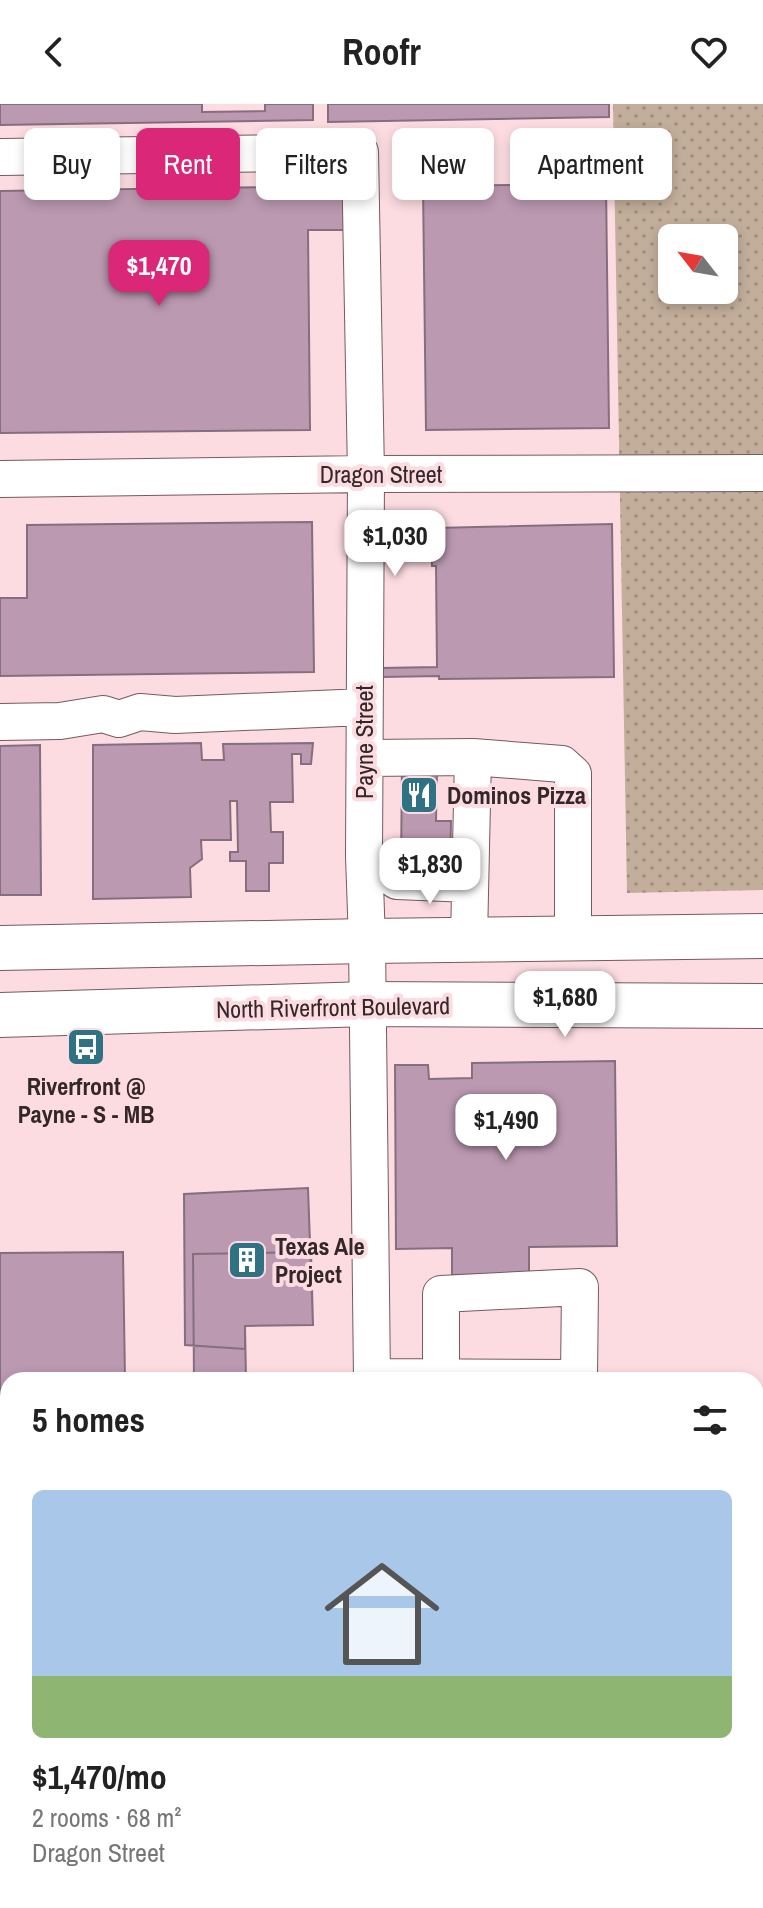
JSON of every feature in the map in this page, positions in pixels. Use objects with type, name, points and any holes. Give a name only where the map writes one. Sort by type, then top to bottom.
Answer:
[{"type":"main road","points":[[0,948],[763,936]]},
{"type":"main road","name":"North Riverfront Boulevard","points":[[0,1015],[368,1004],[763,1006]]},
{"type":"street","name":"Payne Street","points":[[0,157],[360,152],[366,474],[364,856],[372,1372]]},
{"type":"street","name":"Dragon Street","points":[[0,479],[763,473]]},
{"type":"street","points":[[0,722],[60,721],[103,714],[119,719],[140,712],[175,715],[364,707]]},
{"type":"street","points":[[365,758],[473,757],[562,764],[573,774],[573,939]]},
{"type":"street","points":[[469,939],[473,757]]},
{"type":"street","points":[[364,856],[397,881],[470,884]]},
{"type":"shaded area","points":[[613,104],[763,104],[763,890],[627,893],[615,200],[672,200],[672,128],[613,128]]},
{"type":"building","points":[[0,104],[202,104],[202,112],[265,111],[265,104],[313,104],[313,120],[0,125]]},
{"type":"building","points":[[328,104],[609,104],[609,117],[328,122]]},
{"type":"building","points":[[494,185],[510,185],[510,200],[606,200],[609,428],[426,430],[423,200],[494,200]]},
{"type":"building","points":[[256,187],[256,200],[353,200],[354,230],[308,230],[310,430],[0,433],[0,191],[24,191],[24,200],[120,200],[120,189],[136,189],[136,200],[240,200],[240,188]]},
{"type":"building","points":[[312,522],[314,672],[0,676],[0,598],[27,598],[27,525]]},
{"type":"building","points":[[612,524],[614,677],[382,677],[381,668],[437,667],[436,566],[432,566],[431,535],[434,528]]},
{"type":"building","points":[[201,743],[202,760],[224,760],[223,744],[313,743],[311,764],[301,764],[301,754],[292,754],[293,802],[270,802],[271,832],[283,832],[283,863],[269,863],[269,891],[246,891],[246,861],[230,861],[230,852],[238,852],[237,801],[230,801],[231,840],[201,840],[202,859],[190,868],[191,897],[93,899],[93,745]]},
{"type":"building","points":[[40,745],[41,895],[0,895],[0,746]]},
{"type":"building","name":"Dominos Pizza","points":[[402,760],[437,769],[436,821],[451,821],[450,871],[401,870]]},
{"type":"building","points":[[615,1061],[617,1246],[529,1247],[529,1274],[452,1275],[452,1248],[396,1249],[395,1065],[428,1065],[429,1079],[472,1078],[472,1063]]},
{"type":"building","name":"Texas Ale Project","points":[[308,1188],[313,1325],[245,1326],[245,1349],[185,1345],[184,1194]]},
{"type":"building","points":[[123,1252],[125,1372],[0,1372],[0,1253]]},
{"type":"building","points":[[311,1252],[313,1325],[245,1326],[246,1372],[194,1372],[193,1254]]},
{"type":"place","name":"Dominos Pizza","points":[[419,795]]},
{"type":"place","name":"Riverfront @ Payne - S - MB","points":[[86,1047]]},
{"type":"place","name":"Texas Ale Project","points":[[247,1260]]}]
